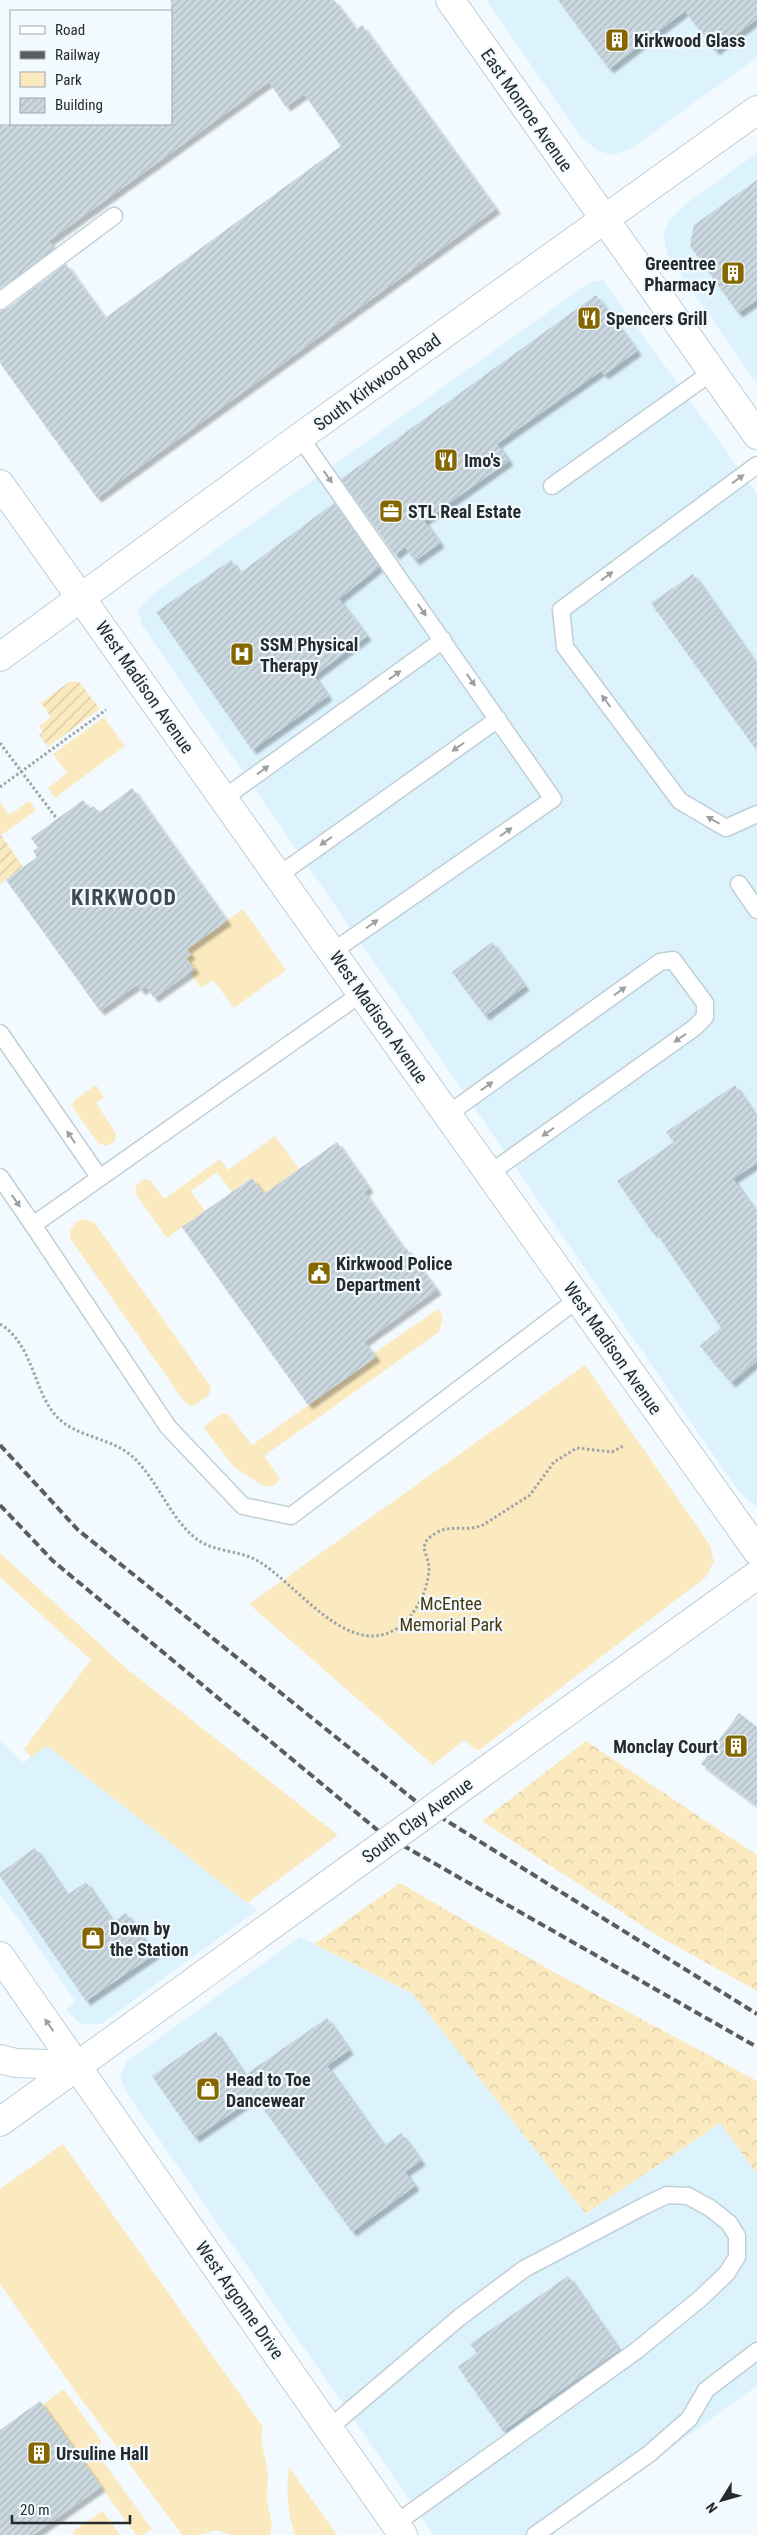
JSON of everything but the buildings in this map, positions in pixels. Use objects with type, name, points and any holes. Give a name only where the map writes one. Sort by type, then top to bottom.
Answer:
[{"type":"street","name":"East Monroe Avenue","points":[[450,0],[757,435]]},
{"type":"street","name":"South Kirkwood Road","points":[[0,657],[300,437],[757,110]]},
{"type":"street","name":"West Madison Avenue","points":[[0,484],[757,1551]]},
{"type":"street","name":"South Clay Avenue","points":[[0,2122],[757,1575]]},
{"type":"street","name":"West Argonne Drive","points":[[0,1956],[399,2529]]},
{"type":"street","points":[[0,2059],[16,2064],[77,2066]]},
{"type":"lane","points":[[0,301],[114,216]]},
{"type":"lane","points":[[552,486],[712,372]]},
{"type":"lane","points":[[300,437],[553,799],[332,952]]},
{"type":"lane","points":[[757,465],[561,610],[565,647],[680,801],[726,828],[757,814]]},
{"type":"lane","points":[[224,798],[443,640]]},
{"type":"lane","points":[[279,875],[498,719]]},
{"type":"lane","points":[[738,884],[757,910]]},
{"type":"lane","points":[[448,1114],[660,962],[673,960],[705,1003],[704,1016],[694,1028],[490,1173]]},
{"type":"lane","points":[[33,1224],[362,993]]},
{"type":"lane","points":[[0,1033],[99,1178]]},
{"type":"lane","points":[[0,1177],[168,1427],[243,1506],[291,1516],[578,1299]]},
{"type":"lane","points":[[328,2429],[460,2317],[524,2269],[644,2206],[667,2195],[688,2196],[710,2208],[729,2223],[737,2236],[737,2257],[727,2273],[701,2298],[636,2351],[399,2529]]},
{"type":"lane","points":[[536,2535],[649,2454],[689,2419],[706,2390],[757,2352]]},
{"type":"path","points":[[0,787],[106,710]]},
{"type":"path","points":[[0,743],[57,819]]},
{"type":"shaded area","points":[[486,0],[757,0],[757,57],[632,148],[613,155],[598,151],[581,137]]},
{"type":"shaded area","points":[[757,153],[757,384],[668,256],[663,235],[669,220],[687,203]]},
{"type":"shaded area","points":[[603,280],[757,494],[757,1507],[739,1492],[142,625],[138,610],[152,595],[590,282]]},
{"type":"shaded area","points":[[0,1741],[23,1763],[47,1745],[257,1910],[101,2024],[81,2024],[66,2009],[76,2002],[0,1893]]},
{"type":"shaded area","points":[[300,1937],[413,1994],[586,2214],[720,2123],[757,2174],[757,2386],[550,2535],[434,2535],[129,2096],[120,2077],[126,2062]]},
{"type":"green space","points":[[75,681],[80,683],[100,709],[48,747],[39,735],[43,732],[39,726],[51,717],[41,703],[69,682]]},
{"type":"green space","points":[[104,717],[125,746],[55,798],[48,788],[67,773],[53,754]]},
{"type":"green space","points":[[29,801],[36,810],[0,836],[0,802],[9,815]]},
{"type":"green space","points":[[0,836],[23,867],[0,884]]},
{"type":"green space","points":[[243,909],[286,970],[234,1008],[213,980],[201,988],[190,973],[195,969],[186,958],[191,955],[187,949]]},
{"type":"green space","points":[[96,1085],[104,1097],[96,1103],[116,1133],[115,1141],[107,1146],[98,1143],[72,1106],[74,1100]]},
{"type":"green space","points":[[275,1136],[299,1169],[264,1194],[252,1178],[232,1192],[217,1172],[191,1191],[205,1211],[167,1238],[135,1193],[136,1186],[144,1179],[150,1180],[164,1199],[220,1159],[228,1170]]},
{"type":"green space","points":[[82,1219],[94,1222],[209,1384],[211,1390],[208,1396],[193,1406],[183,1400],[70,1238],[73,1226]]},
{"type":"green space","points":[[438,1309],[443,1316],[439,1332],[264,1456],[280,1479],[275,1485],[265,1487],[234,1467],[204,1428],[223,1413],[229,1415],[252,1445],[375,1358],[373,1354]]},
{"type":"green space","name":"McEntee Memorial Park","points":[[585,1365],[710,1545],[714,1562],[706,1577],[478,1751],[464,1740],[433,1765],[249,1604]]},
{"type":"green space","points":[[0,1553],[127,1669],[338,1835],[247,1903],[47,1746],[31,1757],[24,1749],[91,1660],[0,1577]]},
{"type":"green space","points":[[586,1741],[757,1855],[757,1991],[658,1936],[482,1821]]},
{"type":"green space","points":[[400,1883],[552,1971],[757,2081],[757,2174],[720,2123],[586,2214],[413,1994],[314,1944]]},
{"type":"green space","points":[[63,2144],[263,2427],[261,2439],[268,2473],[267,2500],[272,2524],[270,2535],[232,2535],[216,2530],[199,2535],[182,2535],[65,2377],[0,2284],[0,2189]]},
{"type":"green space","points":[[64,2389],[101,2441],[99,2456],[152,2529],[143,2535],[136,2535],[42,2405]]},
{"type":"green space","points":[[289,2467],[337,2535],[295,2535],[288,2501]]},
{"type":"green space","points":[[103,2511],[120,2535],[74,2535],[72,2532]]},
{"type":"railway","points":[[0,1445],[78,1530],[418,1803],[757,2014]]},
{"type":"railway","points":[[0,1505],[53,1561],[381,1833],[757,2047]]},
{"type":"place","name":"Kirkwood Glass","points":[[617,40]]},
{"type":"place","name":"Greentree Pharmacy","points":[[733,273]]},
{"type":"place","name":"Spencers Grill","points":[[589,318]]},
{"type":"place","name":"Imo's","points":[[446,460]]},
{"type":"place","name":"STL Real Estate","points":[[391,511]]},
{"type":"place","name":"SSM Physical Therapy","points":[[242,654]]},
{"type":"place","name":"Kirkwood Police Department","points":[[319,1273]]},
{"type":"place","name":"Monclay Court","points":[[736,1746]]},
{"type":"place","name":"Down by the Station","points":[[93,1938]]},
{"type":"place","name":"Head to Toe Dancewear","points":[[208,2089]]},
{"type":"place","name":"Ursuline Hall","points":[[39,2453]]},
{"type":"district","name":"KIRKWOOD","points":[[124,897]]}]
